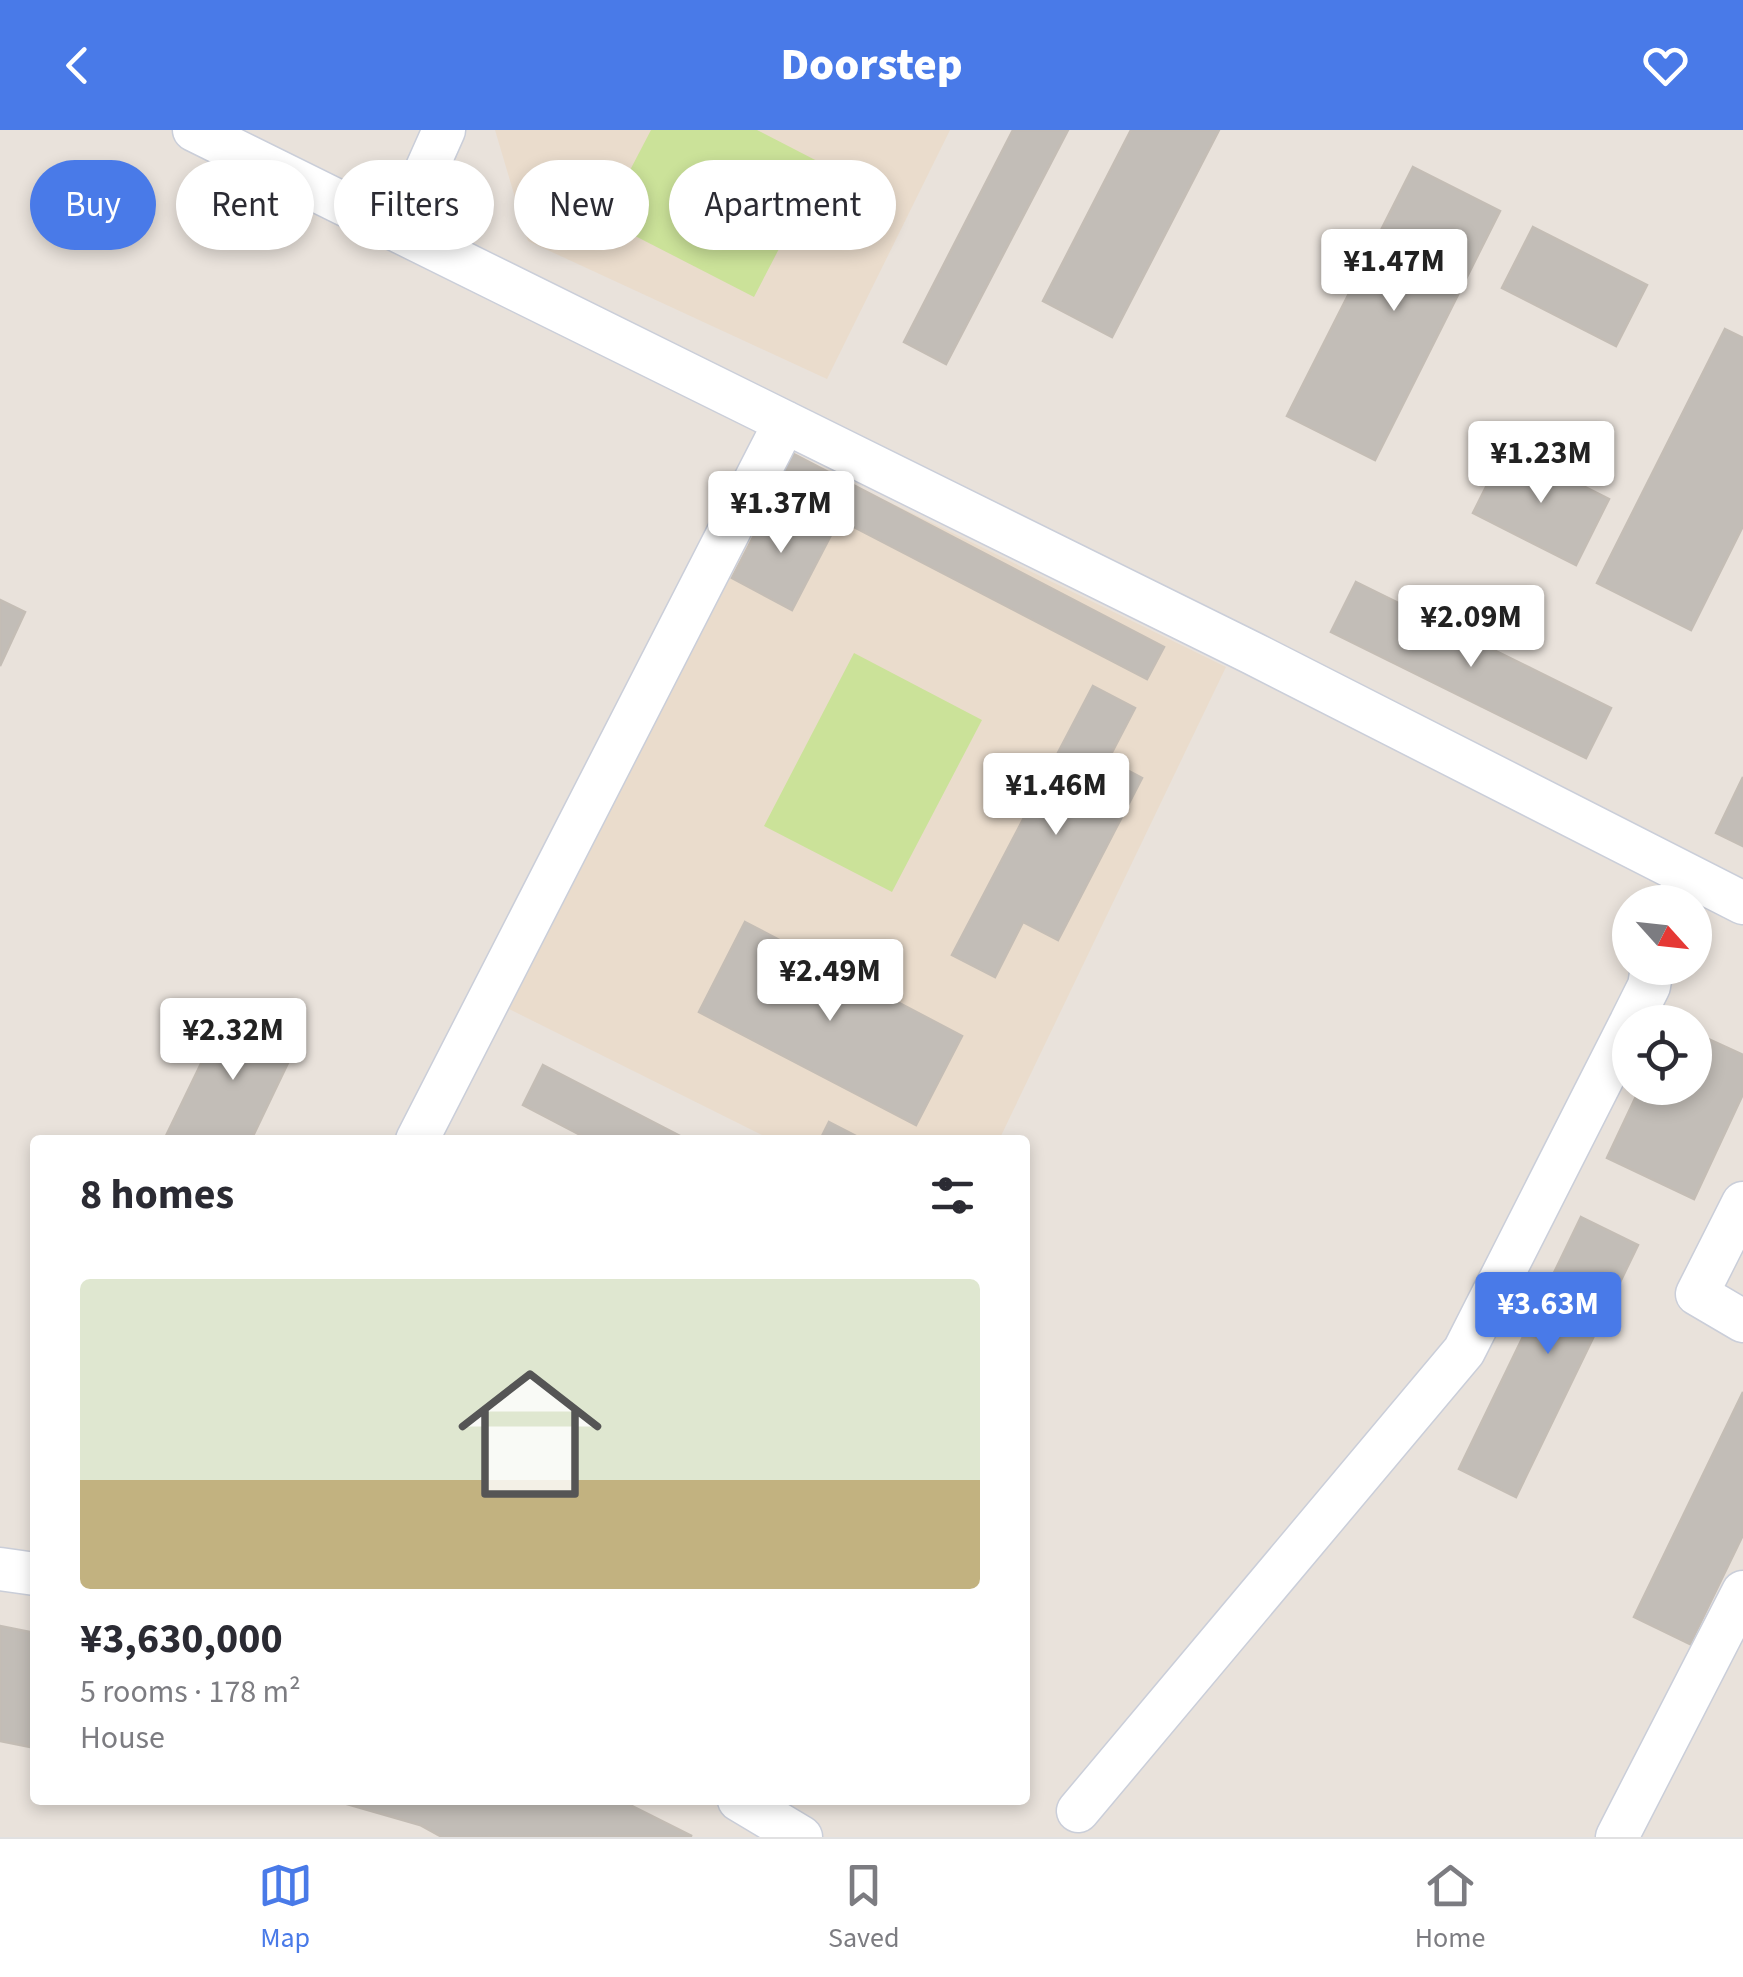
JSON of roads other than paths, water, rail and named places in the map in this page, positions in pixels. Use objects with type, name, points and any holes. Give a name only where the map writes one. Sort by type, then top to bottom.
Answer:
[{"type":"street","points":[[194,130],[334,199]]},
{"type":"street","points":[[430,160],[444,130]]},
{"type":"street","points":[[436,250],[1252,653],[1665,884],[1743,903]]},
{"type":"street","points":[[419,1135],[785,422]]},
{"type":"street","points":[[1078,1812],[1464,1350],[1612,1058]]},
{"type":"street","points":[[1743,1203],[1696,1294],[1743,1321]]},
{"type":"street","points":[[0,1569],[30,1573]]},
{"type":"street","points":[[1617,1837],[1743,1592]]},
{"type":"street","points":[[748,1805],[802,1837]]}]
